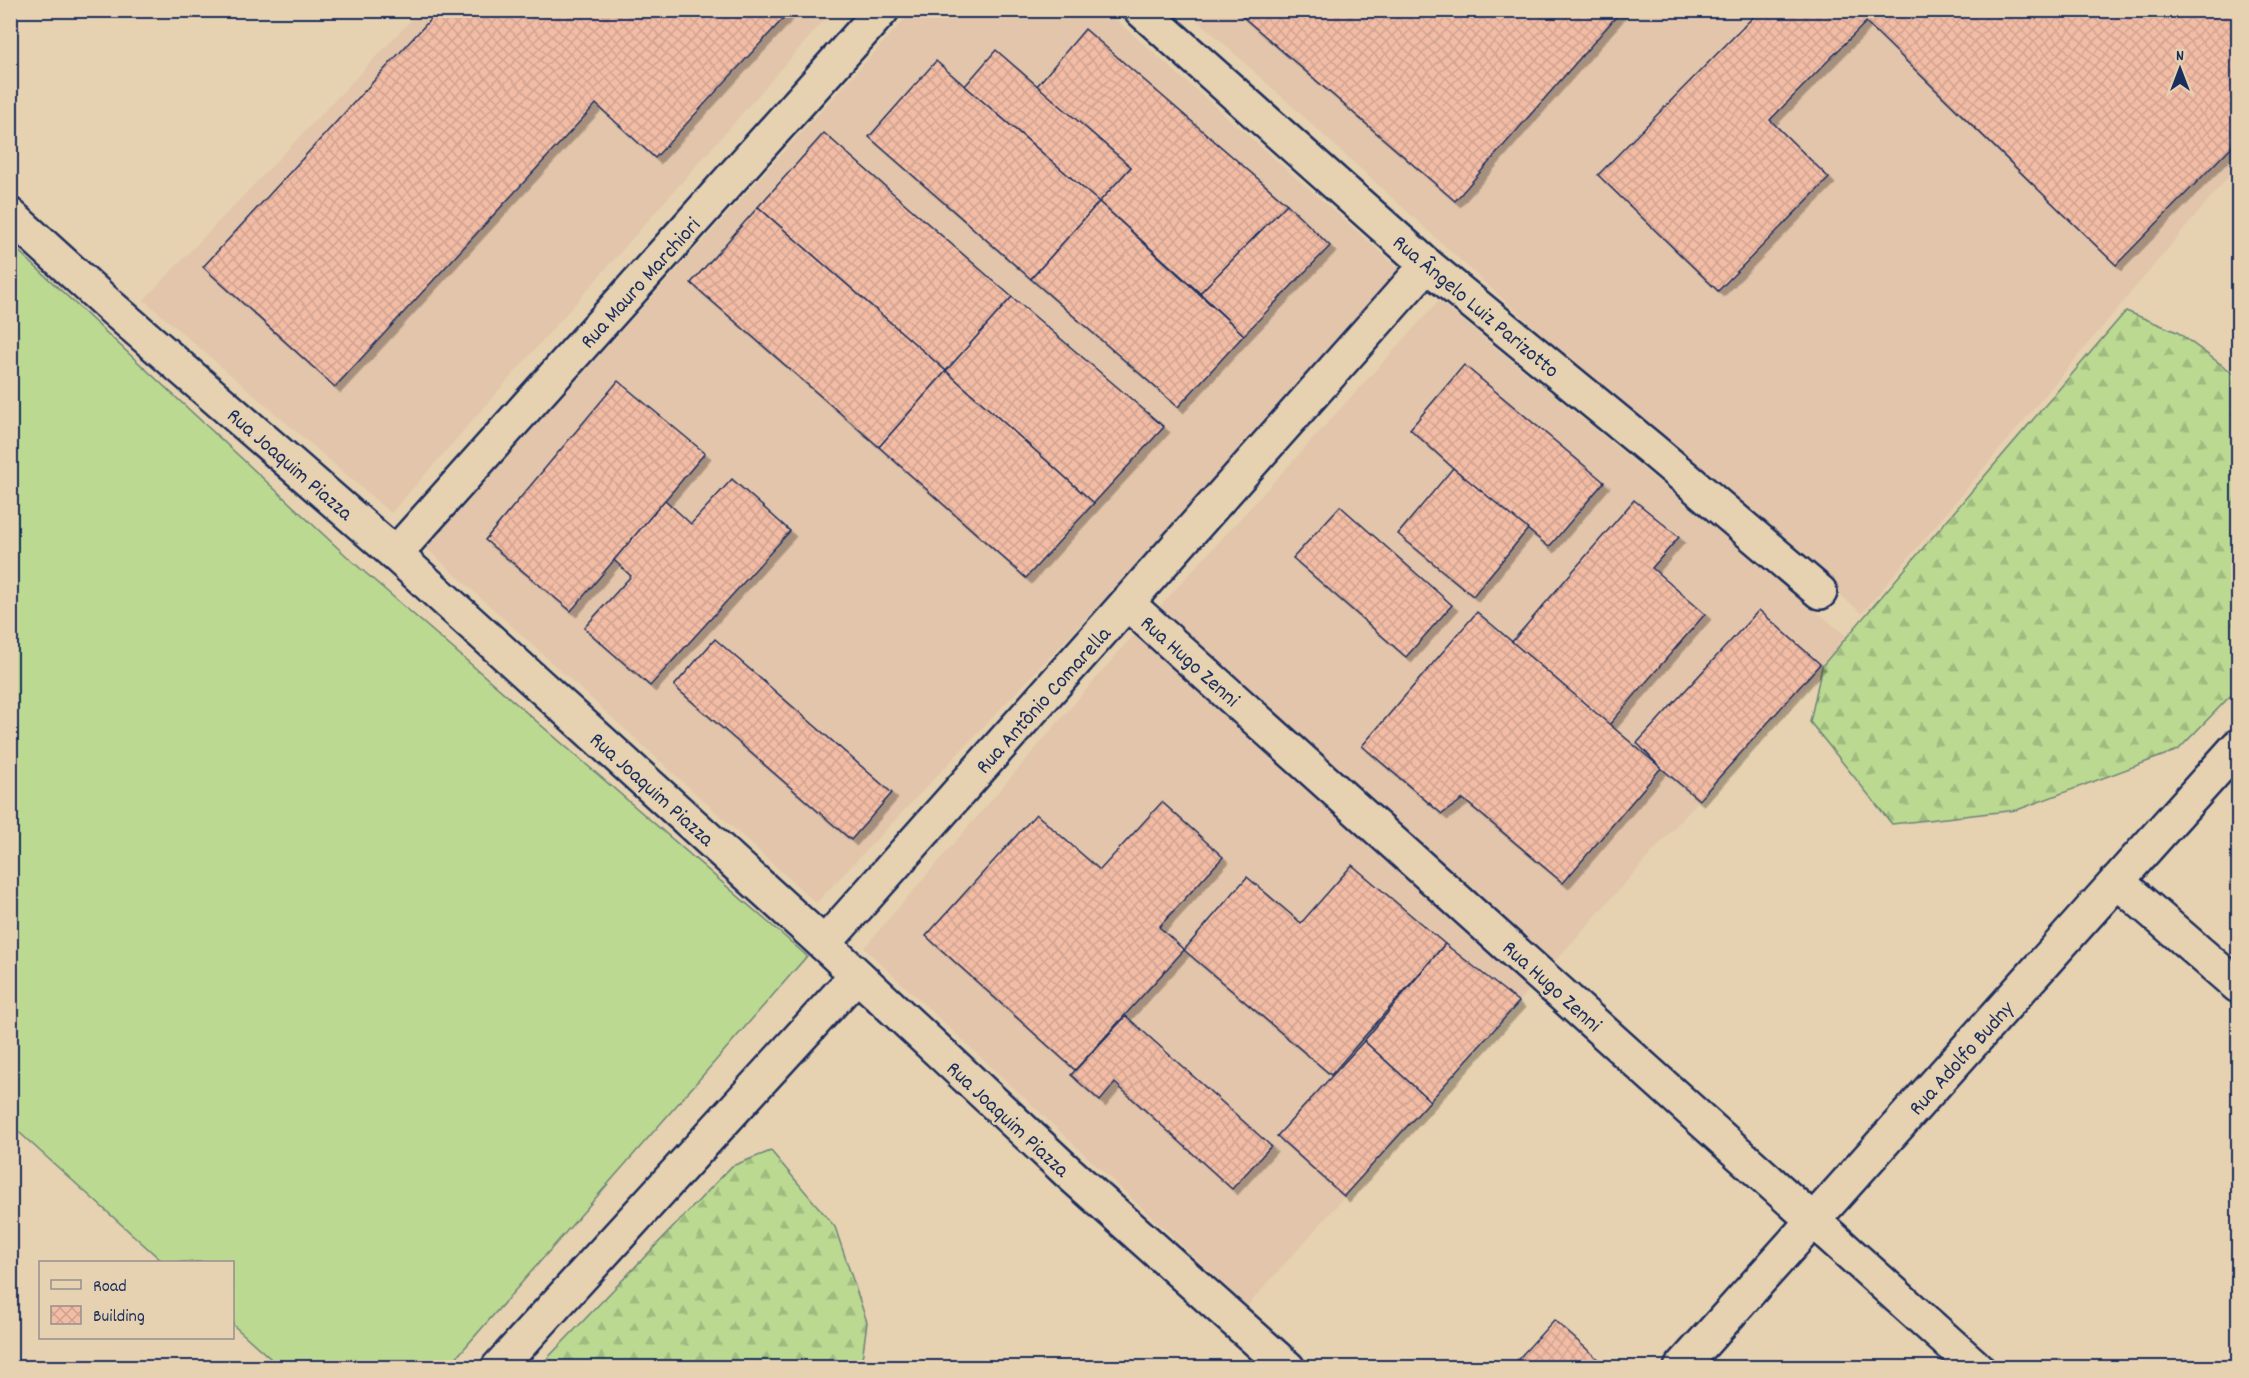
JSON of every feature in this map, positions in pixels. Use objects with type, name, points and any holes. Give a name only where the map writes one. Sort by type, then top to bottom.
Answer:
[{"type":"street","name":"Rua Mauro Marchiori","points":[[395,554],[882,10]]},
{"type":"street","name":"Rua Ângelo Luiz Parizotto","points":[[1141,10],[1427,266],[1650,448],[1820,592]]},
{"type":"street","name":"Rua Joaquim Piazza","points":[[10,215],[110,306],[395,554],[824,944],[1068,1172],[1288,1368]]},
{"type":"street","name":"Rua Antônio Comarella","points":[[824,944],[1427,266]]},
{"type":"street","name":"Rua Hugo Zenni","points":[[1127,603],[1977,1368]]},
{"type":"street","name":"Rua Adolfo Budny","points":[[1681,1368],[2238,746]]},
{"type":"street","points":[[2117,881],[2238,986]]},
{"type":"street","points":[[498,1368],[856,976]]},
{"type":"shaded area","points":[[420,11],[832,11],[391,513],[144,300]]},
{"type":"shaded area","points":[[912,11],[1106,11],[1400,269],[1114,589],[816,903],[425,547]]},
{"type":"shaded area","points":[[1188,11],[2238,11],[2238,165],[1862,613],[1657,440]]},
{"type":"shaded area","points":[[1439,301],[1851,640],[1699,800],[1247,1306],[864,948],[1124,646]]},
{"type":"green space","points":[[11,244],[353,562],[807,956],[448,1367],[280,1367],[234,1326],[234,1261],[162,1261],[11,1125]]},
{"type":"green space","points":[[2126,311],[2177,332],[2238,377],[2238,688],[2178,750],[2017,810],[1892,824],[1810,722],[1822,666]]},
{"type":"green space","points":[[771,1151],[835,1227],[867,1322],[861,1367],[539,1367],[732,1166]]},
{"type":"building","points":[[439,10],[791,10],[655,158],[596,104],[335,387],[203,267]]},
{"type":"building","points":[[1235,10],[1622,10],[1455,201]]},
{"type":"building","points":[[1760,10],[2238,10],[2238,140],[2116,265],[1866,22],[1770,120],[1829,178],[1718,291],[1598,175]]},
{"type":"building","points":[[1085,29],[1287,204],[1200,293],[1099,202],[1131,167],[1037,86]]},
{"type":"building","points":[[996,50],[1131,167],[1099,202],[965,86]]},
{"type":"building","points":[[936,61],[1099,202],[1031,279],[869,137]]},
{"type":"building","points":[[824,133],[1012,297],[946,371],[758,207]]},
{"type":"building","points":[[1099,202],[1244,335],[1178,407],[1031,279]]},
{"type":"building","points":[[1287,204],[1330,246],[1244,335],[1200,293]]},
{"type":"building","points":[[758,207],[946,371],[879,447],[691,283]]},
{"type":"building","points":[[1012,297],[1164,427],[1094,503],[946,371]]},
{"type":"building","points":[[1464,365],[1604,482],[1549,547],[1453,468],[1410,429]]},
{"type":"building","points":[[946,371],[1094,503],[1026,578],[879,447]]},
{"type":"building","points":[[618,381],[705,453],[571,611],[485,540]]},
{"type":"building","points":[[1453,468],[1528,529],[1473,596],[1398,534]]},
{"type":"building","points":[[732,479],[790,531],[650,686],[584,628],[631,576],[614,560],[665,500],[691,524]]},
{"type":"building","points":[[1634,500],[1679,537],[1652,568],[1705,614],[1609,725],[1511,643]]},
{"type":"building","points":[[1340,506],[1452,605],[1406,657],[1293,558]]},
{"type":"building","points":[[1759,610],[1820,664],[1699,800],[1661,768],[1637,743]]},
{"type":"building","points":[[1477,612],[1661,768],[1563,883],[1463,799],[1442,814],[1362,746]]},
{"type":"building","points":[[715,639],[892,793],[851,840],[674,686]]},
{"type":"building","points":[[1162,802],[1223,857],[1159,927],[1184,950],[1075,1070],[926,936],[1036,814],[1100,870]]},
{"type":"building","points":[[1352,865],[1445,944],[1331,1075],[1184,950],[1247,877],[1301,923]]},
{"type":"building","points":[[1445,944],[1519,1002],[1430,1101],[1364,1041]]},
{"type":"building","points":[[1126,1016],[1271,1146],[1232,1189],[1115,1083],[1100,1101],[1071,1075]]},
{"type":"building","points":[[1364,1041],[1430,1101],[1344,1196],[1277,1136]]},
{"type":"building","points":[[1554,1320],[1599,1360],[1592,1368],[1510,1368]]}]
